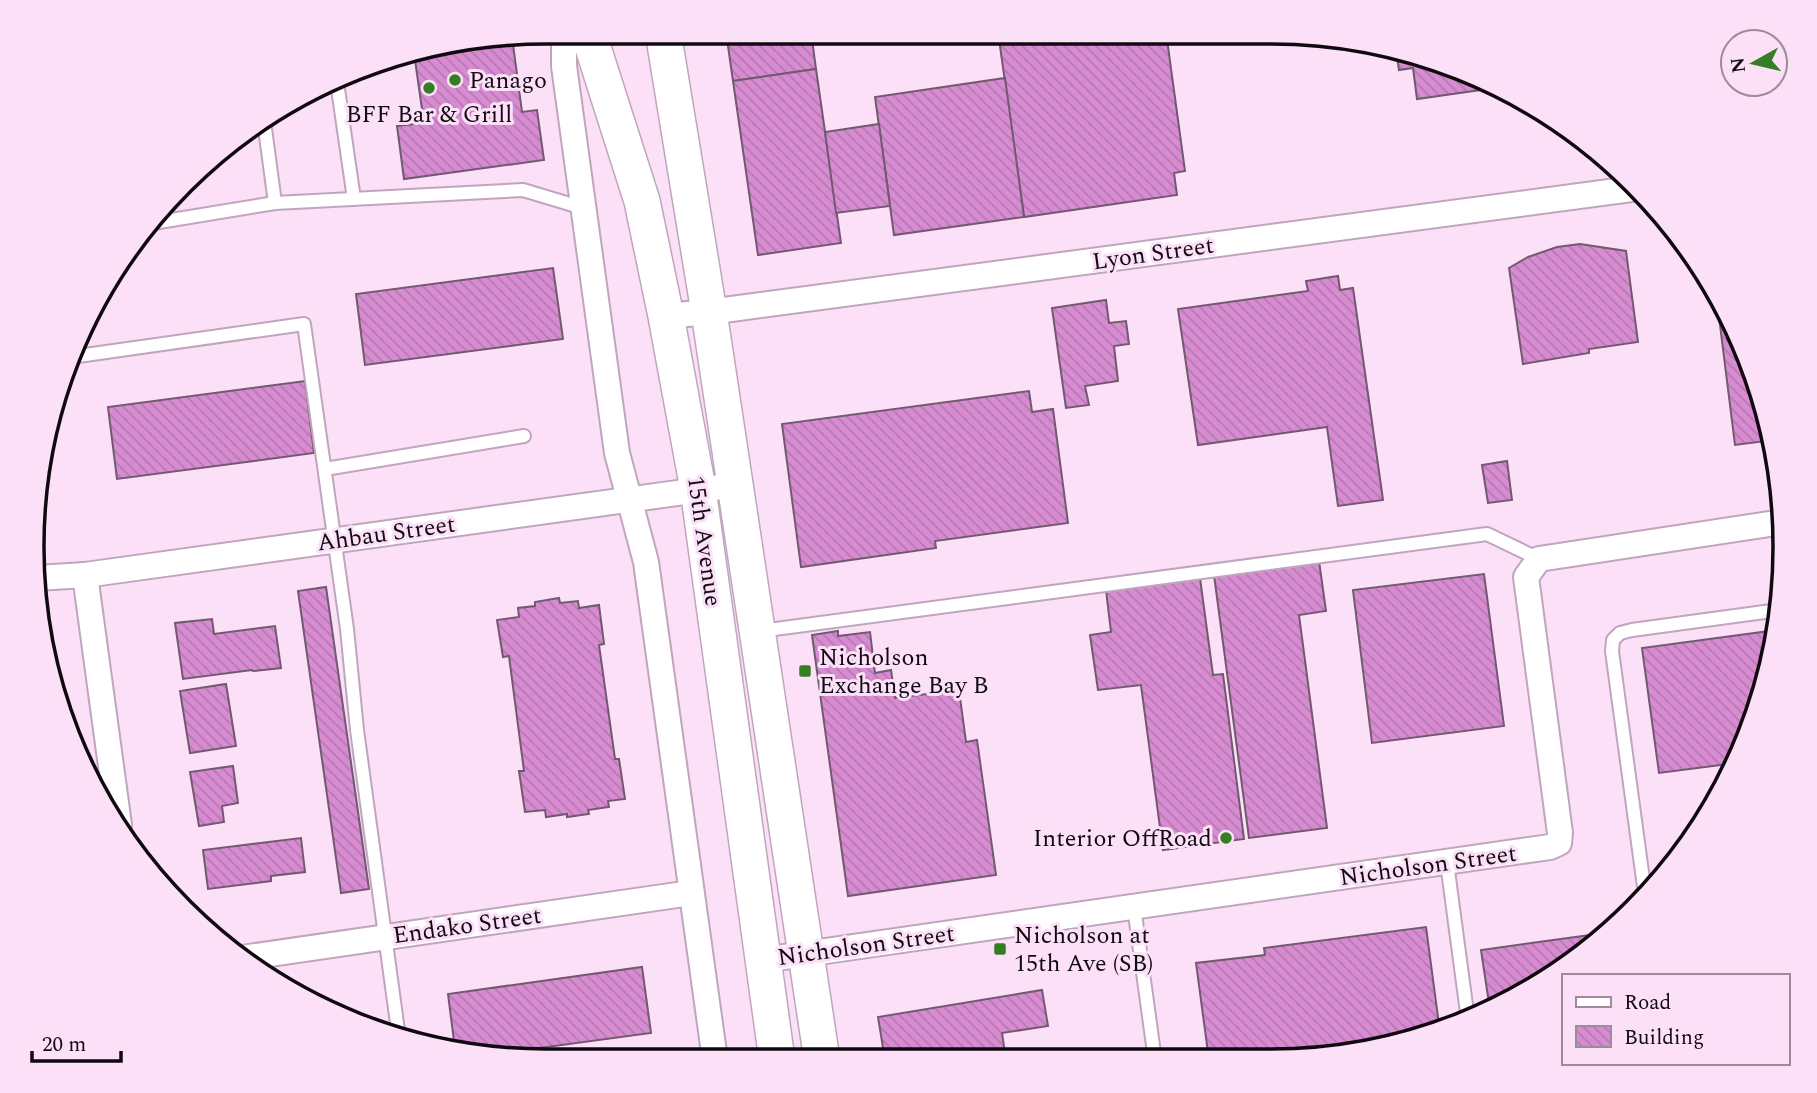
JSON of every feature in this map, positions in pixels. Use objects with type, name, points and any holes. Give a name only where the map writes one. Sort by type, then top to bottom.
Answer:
[{"type":"main road","name":"15th Avenue","points":[[592,44],[642,201],[698,489],[776,1049]]},
{"type":"main road","name":"15th Avenue","points":[[665,44],[709,313],[820,1049]]},
{"type":"street","points":[[564,44],[564,66],[617,453],[646,562],[713,1049]]},
{"type":"street","name":"Lyon Street","points":[[666,316],[709,313],[1625,190]]},
{"type":"street","name":"Ahbau Street","points":[[45,578],[85,575],[735,485]]},
{"type":"street","points":[[1539,559],[1772,524]]},
{"type":"street","name":"Nicholson Street","points":[[764,960],[1447,863],[1550,847],[1559,843],[1560,833],[1526,577],[1539,559]]},
{"type":"street","points":[[85,575],[117,807]]},
{"type":"street","name":"Endako Street","points":[[255,956],[691,893]]},
{"type":"lane","points":[[338,89],[354,199]]},
{"type":"lane","points":[[265,129],[275,203]]},
{"type":"lane","points":[[164,221],[275,203],[523,190],[583,208]]},
{"type":"lane","points":[[81,356],[304,324],[347,629],[357,730],[397,1027]]},
{"type":"lane","points":[[325,469],[524,436]]},
{"type":"lane","points":[[758,631],[1487,534],[1539,559]]},
{"type":"lane","points":[[1643,883],[1612,651],[1613,640],[1632,630],[1769,611]]},
{"type":"lane","points":[[1447,863],[1467,1009]]},
{"type":"lane","points":[[1134,908],[1153,1049]]},
{"type":"building","points":[[728,44],[813,44],[816,69],[733,81]]},
{"type":"building","points":[[1000,44],[1168,44],[1185,171],[1174,173],[1177,195],[1024,217]]},
{"type":"building","points":[[513,45],[522,112],[537,110],[544,160],[404,179],[397,126],[424,123],[415,61],[448,53]]},
{"type":"building","points":[[1397,60],[1432,70],[1480,90],[1417,99],[1413,68],[1399,70]]},
{"type":"building","points":[[816,69],[841,243],[758,255],[733,81]]},
{"type":"building","points":[[1005,78],[1024,217],[894,235],[875,97]]},
{"type":"building","points":[[879,124],[890,206],[836,213],[825,132]]},
{"type":"building","points":[[1580,244],[1626,251],[1638,342],[1589,349],[1589,353],[1523,364],[1509,268],[1528,257],[1557,247]]},
{"type":"building","points":[[553,268],[563,339],[365,365],[356,294]]},
{"type":"building","points":[[1338,276],[1340,290],[1353,288],[1383,500],[1338,506],[1327,427],[1198,445],[1178,309],[1308,291],[1306,281]]},
{"type":"building","points":[[1106,300],[1109,323],[1126,321],[1129,344],[1114,346],[1118,381],[1085,386],[1089,405],[1066,408],[1052,308]]},
{"type":"building","points":[[1720,321],[1747,385],[1762,441],[1735,445]]},
{"type":"building","points":[[305,381],[314,453],[117,479],[108,407]]},
{"type":"building","points":[[1029,391],[1032,412],[1053,409],[1068,523],[935,541],[936,548],[801,567],[782,424]]},
{"type":"building","points":[[1507,461],[1512,500],[1488,503],[1482,465]]},
{"type":"building","points":[[1319,561],[1326,611],[1299,615],[1327,828],[1249,838],[1214,575]]},
{"type":"building","points":[[1484,574],[1504,726],[1372,743],[1353,590]]},
{"type":"building","points":[[1200,578],[1213,675],[1223,674],[1244,839],[1163,850],[1141,685],[1098,690],[1090,635],[1111,632],[1106,590]]},
{"type":"building","points":[[326,587],[369,889],[341,893],[298,591]]},
{"type":"building","points":[[559,598],[560,603],[578,601],[579,608],[599,605],[604,644],[599,645],[615,759],[619,759],[625,799],[608,801],[609,807],[588,810],[589,814],[546,817],[545,810],[525,812],[519,771],[524,771],[509,656],[503,657],[497,620],[519,617],[518,608]]},
{"type":"building","points":[[212,619],[214,634],[275,626],[281,668],[183,679],[175,623]]},
{"type":"building","points":[[838,631],[838,636],[870,632],[875,673],[891,670],[895,698],[959,690],[966,742],[977,740],[996,875],[848,896],[812,635]]},
{"type":"building","points":[[1766,631],[1747,708],[1723,765],[1659,773],[1642,648]]},
{"type":"building","points":[[226,684],[236,746],[190,753],[180,691]]},
{"type":"building","points":[[233,766],[238,803],[222,806],[224,822],[199,826],[190,772]]},
{"type":"building","points":[[301,838],[305,872],[271,876],[271,881],[208,889],[203,850]]},
{"type":"building","points":[[1426,927],[1438,1020],[1369,1040],[1336,1045],[1208,1049],[1196,963],[1265,955],[1264,948]]},
{"type":"building","points":[[1589,935],[1550,965],[1488,999],[1481,950]]},
{"type":"building","points":[[642,967],[651,1033],[535,1049],[454,1041],[448,994]]},
{"type":"building","points":[[1042,990],[1048,1026],[1002,1033],[1004,1049],[883,1049],[878,1017]]},
{"type":"place","name":"Panago","points":[[455,80]]},
{"type":"place","name":"BFF Bar & Grill","points":[[429,88]]},
{"type":"place","name":"Nicholson Exchange Bay B","points":[[805,671]]},
{"type":"place","name":"Interior OffRoad","points":[[1226,838]]},
{"type":"place","name":"Nicholson at 15th Ave (SB)","points":[[1000,949]]}]
